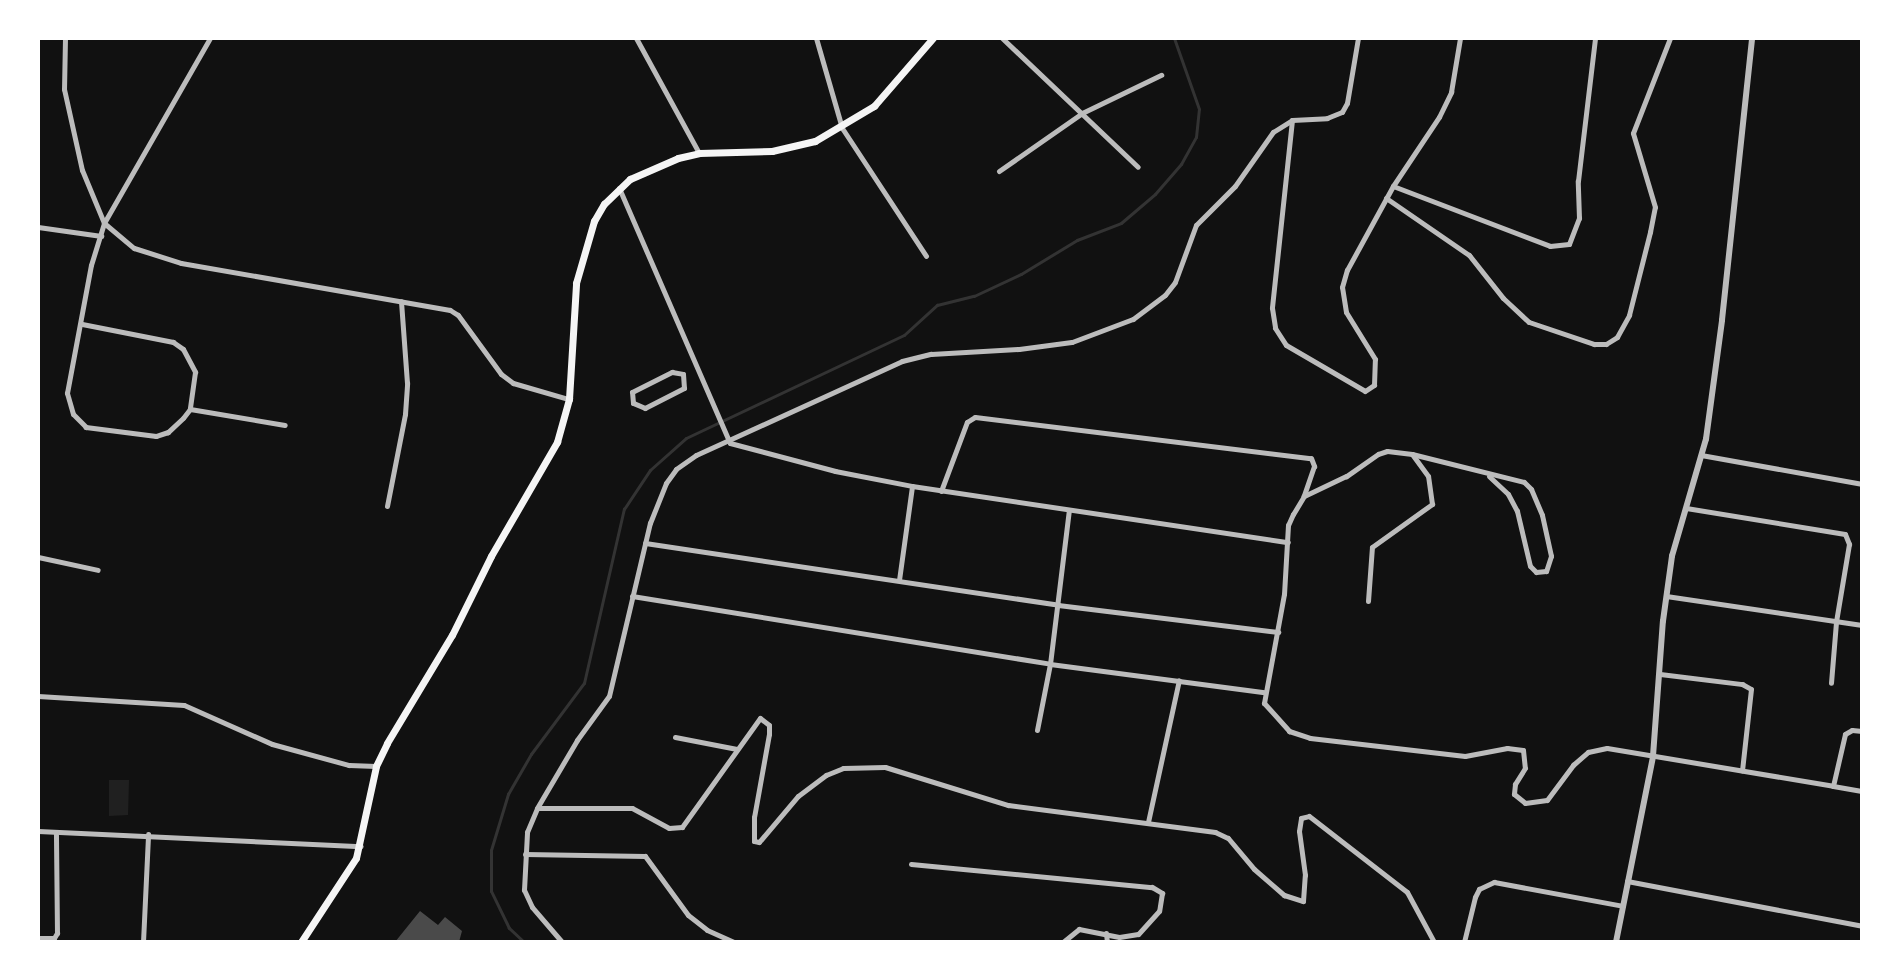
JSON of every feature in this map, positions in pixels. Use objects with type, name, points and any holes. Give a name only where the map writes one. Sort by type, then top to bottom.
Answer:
[{"type":"main road","points":[[301,942],[348,873],[361,846],[376,766],[452,635],[491,556],[551,457],[569,399],[576,283],[594,221],[619,187],[655,166],[699,153],[772,151],[815,141],[842,128],[891,90],[933,38]]},
{"type":"street","points":[[65,38],[64,89],[77,153],[104,223],[134,248],[181,263],[440,307],[458,315],[501,374],[513,383],[569,399]]},
{"type":"street","points":[[82,324],[173,342],[183,349],[195,372],[190,409],[168,432],[156,436],[86,427],[78,421],[68,404],[67,393],[91,265],[104,223],[210,38]]},
{"type":"street","points":[[636,38],[699,153]]},
{"type":"street","points":[[816,38],[842,128],[926,256]]},
{"type":"street","points":[[1002,38],[1138,167]]},
{"type":"street","points":[[562,942],[532,907],[524,890],[527,832],[537,808],[577,740],[609,696],[656,505],[676,469],[696,455],[730,443],[902,361],[931,354],[1019,349],[1072,342],[1133,319],[1165,295],[1175,282],[1196,225],[1235,186],[1273,132],[1292,120],[1327,118],[1342,112],[1347,103],[1358,38]]},
{"type":"street","points":[[1292,120],[1284,220],[1272,308],[1275,328],[1286,345],[1365,391],[1374,385],[1375,359],[1346,312],[1342,287],[1347,270],[1386,198],[1439,117],[1451,92],[1460,38]]},
{"type":"street","points":[[1393,186],[1550,246],[1569,244],[1579,218],[1578,181],[1595,38]]},
{"type":"street","points":[[1386,198],[1469,255],[1503,298],[1529,322],[1594,344],[1606,344],[1617,337],[1629,315],[1650,232],[1655,207],[1633,133],[1670,38]]},
{"type":"street","points":[[1616,942],[1653,756],[1672,556],[1701,455],[1722,320],[1752,38]]},
{"type":"street","points":[[999,171],[1082,113],[1161,75]]},
{"type":"street","points":[[619,187],[730,443],[835,471],[912,486],[1288,542]]},
{"type":"street","points":[[38,227],[101,236]]},
{"type":"street","points":[[387,506],[405,414],[401,301]]},
{"type":"street","points":[[672,372],[680,372],[686,379],[684,388],[645,408],[633,403],[632,392],[637,388],[672,372]]},
{"type":"street","points":[[686,379],[700,372]]},
{"type":"street","points":[[190,409],[285,425]]},
{"type":"street","points":[[941,491],[967,422],[975,417],[1311,458],[1314,466],[1304,496],[1288,525],[1278,632],[1264,692],[1264,703],[1289,731],[1310,738],[1465,756],[1507,748],[1523,750],[1525,768],[1515,784],[1514,794],[1525,803],[1547,800],[1573,765],[1597,748],[1862,791]]},
{"type":"street","points":[[1304,496],[1346,476],[1387,451],[1429,456],[1489,476],[1524,482],[1531,489],[1542,515],[1551,556],[1546,571],[1536,572],[1530,566],[1517,511],[1508,494],[1489,476]]},
{"type":"street","points":[[1368,601],[1372,547],[1432,504],[1428,476],[1412,454]]},
{"type":"street","points":[[1701,455],[1862,484]]},
{"type":"street","points":[[899,580],[912,486]]},
{"type":"street","points":[[1686,508],[1845,534],[1849,544],[1836,622],[1831,683]]},
{"type":"street","points":[[1037,730],[1050,664],[1069,510]]},
{"type":"street","points":[[645,543],[1058,605],[1278,632]]},
{"type":"street","points":[[38,557],[98,570]]},
{"type":"street","points":[[632,596],[1050,664],[1264,692]]},
{"type":"street","points":[[1666,596],[1862,625]]},
{"type":"street","points":[[1660,674],[1742,684],[1751,689],[1742,771]]},
{"type":"street","points":[[1148,822],[1179,680]]},
{"type":"street","points":[[38,696],[184,705],[272,744],[349,765],[376,766]]},
{"type":"street","points":[[537,808],[632,808],[669,828],[682,827],[755,721],[765,719],[769,734],[754,841],[759,842],[798,796],[826,775],[864,766],[885,767],[1008,805],[1194,828],[1228,838],[1254,869],[1284,895],[1303,901],[1305,875],[1299,831],[1301,818],[1309,816],[1407,892],[1434,942]]},
{"type":"street","points":[[1833,786],[1845,734],[1852,730],[1862,731]]},
{"type":"street","points":[[675,737],[737,749]]},
{"type":"street","points":[[38,831],[361,846]]},
{"type":"street","points":[[38,938],[54,938],[57,933],[56,832]]},
{"type":"street","points":[[143,942],[148,834]]},
{"type":"street","points":[[525,854],[645,856],[688,915],[707,930],[734,942]]},
{"type":"street","points":[[911,864],[1152,887],[1162,893],[1159,911],[1138,934],[1119,937],[1079,929],[1063,942]]},
{"type":"street","points":[[1627,881],[1862,926]]},
{"type":"street","points":[[1464,942],[1479,889],[1494,882],[1623,906]]},
{"type":"street","points":[[1106,933],[1107,942]]},
{"type":"shaded area","points":[[109,780],[129,780],[128,815],[109,816]]},
{"type":"building","points":[[420,911],[438,925],[445,917],[462,931],[459,942],[395,942]]},
{"type":"waterway","points":[[524,942],[509,928],[491,891],[491,850],[508,794],[531,754],[584,683],[624,509],[650,470],[686,438],[904,335],[937,305],[974,296],[1021,274],[1077,240],[1121,223],[1155,194],[1181,164],[1196,137],[1199,109],[1174,38]]}]
